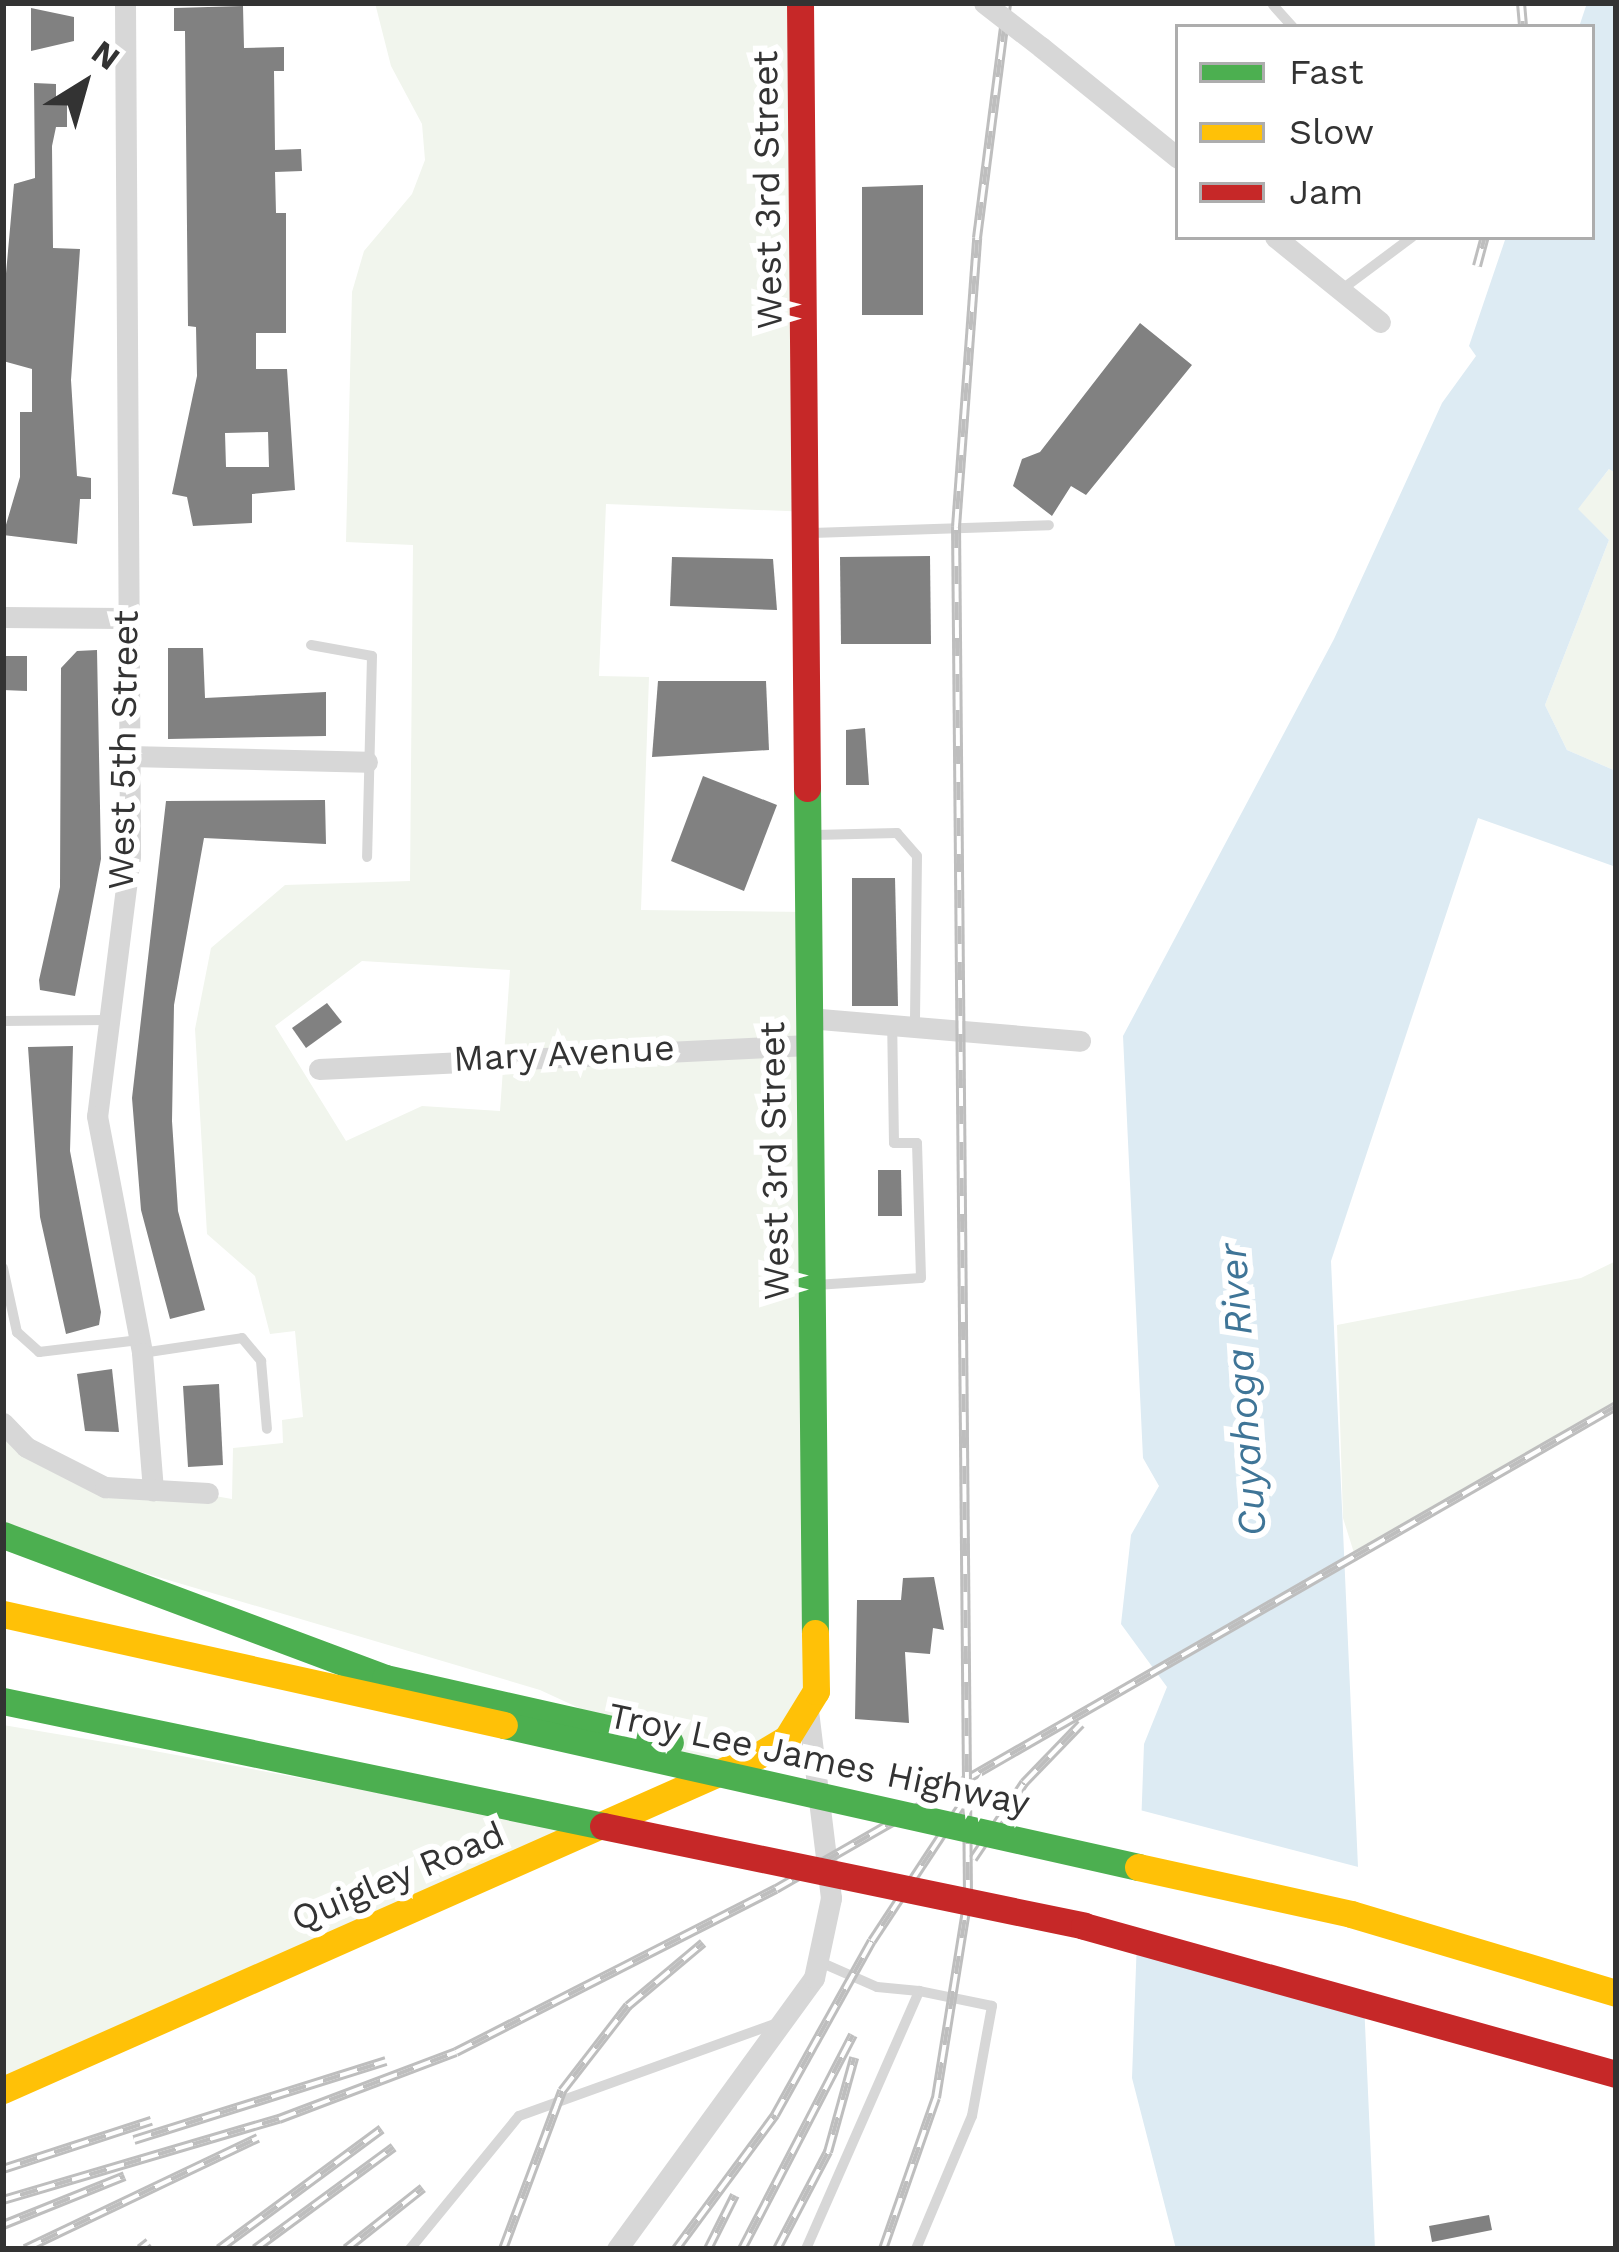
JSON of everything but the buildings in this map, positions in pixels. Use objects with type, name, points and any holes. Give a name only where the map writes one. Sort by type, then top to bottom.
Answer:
[{"type":"main road","name":"West 3rd Street","points":[[800,3],[812,533],[808,1031],[822,1652],[808,1712]]},
{"type":"main road","points":[[3,1535],[298,1651],[670,1742],[738,1781]]},
{"type":"main road","name":"Troy Lee James Highway","points":[[3,1614],[1351,1914],[1616,1994]]},
{"type":"main road","points":[[3,1701],[1084,1926],[1616,2074]]},
{"type":"main road","name":"Quigley Road","points":[[3,2090],[759,1755],[808,1712]]},
{"type":"street","name":"West 5th Street","points":[[125,3],[134,557],[122,618],[130,856],[104,1020],[97,1116],[140,1347],[153,1491]]},
{"type":"street","points":[[984,3],[1175,156]]},
{"type":"street","points":[[1279,240],[1380,322]]},
{"type":"street","points":[[3,617],[122,618]]},
{"type":"street","points":[[129,756],[367,762]]},
{"type":"street","name":"Mary Avenue","points":[[320,1069],[892,1021],[915,1021],[937,1035],[1080,1041]]},
{"type":"street","points":[[3,1423],[62,1469],[153,1491],[208,1493]]},
{"type":"street","name":"West 3rd Street","points":[[617,2249],[786,2020],[820,1962],[831,1898],[808,1712]]},
{"type":"lane","points":[[1341,290],[1408,240]]},
{"type":"lane","points":[[812,533],[1049,525]]},
{"type":"lane","points":[[310,645],[372,656],[367,857]]},
{"type":"lane","points":[[811,835],[897,833],[917,856],[915,1021]]},
{"type":"lane","points":[[3,1022],[104,1020]]},
{"type":"lane","points":[[813,1285],[921,1277],[917,1143],[894,1143],[892,1021]]},
{"type":"lane","points":[[3,1268],[17,1332],[39,1352],[242,1339],[261,1361],[267,1429]]},
{"type":"lane","points":[[820,1962],[877,1987],[919,1990],[992,2006],[972,2116],[916,2249]]},
{"type":"lane","points":[[806,2249],[919,1990]]},
{"type":"lane","points":[[410,2249],[519,2116],[786,2020]]},
{"type":"shaded area","points":[[375,3],[800,3],[811,512],[606,504],[599,676],[649,677],[641,910],[810,912],[808,1712],[720,1773],[540,1690],[3,1531],[3,1423],[62,1469],[232,1499],[233,1448],[283,1443],[282,1420],[303,1417],[295,1331],[270,1334],[255,1276],[207,1234],[195,1029],[211,948],[285,885],[410,881],[413,545],[346,542],[352,292],[364,251],[412,194],[425,160],[422,124],[391,66]],"holes":[[[362,961],[510,970],[500,1111],[422,1106],[346,1141],[275,1026]]]},
{"type":"shaded area","points":[[1610,468],[1616,473],[1616,771],[1567,750],[1545,705],[1609,540],[1577,509]]},
{"type":"shaded area","points":[[1616,1261],[1616,1402],[1355,1556],[1343,1518],[1337,1325],[1581,1278]]},
{"type":"shaded area","points":[[3,1725],[122,1745],[591,1832],[3,2090]]},
{"type":"water","name":"Cuyahoga River","points":[[1587,3],[1616,3],[1616,473],[1609,469],[1578,509],[1609,540],[1545,705],[1567,750],[1616,771],[1616,867],[1478,818],[1331,1261],[1375,2249],[1176,2249],[1132,2078],[1144,1744],[1167,1687],[1121,1624],[1131,1535],[1159,1486],[1143,1458],[1123,1036],[1334,639],[1442,403],[1476,356],[1469,346],[1505,240],[1595,240],[1595,24],[1580,24]]},
{"type":"pier","points":[[1136,1809],[1366,1869],[1372,2016],[1131,1952]]},
{"type":"railway","points":[[883,2249],[936,2098],[968,1898],[956,527],[977,238],[1007,3]]},
{"type":"railway","points":[[1521,3],[1523,24]]},
{"type":"railway","points":[[1477,266],[1484,240]]},
{"type":"railway","points":[[3,2200],[279,2119],[456,2052],[776,1889],[1616,1406]]},
{"type":"railway","points":[[973,1859],[1024,1783],[1081,1724]]},
{"type":"railway","points":[[676,2249],[775,2115],[872,1941],[971,1791]]},
{"type":"railway","points":[[503,2249],[562,2091],[628,2006],[703,1943]]},
{"type":"railway","points":[[742,2249],[853,2035]]},
{"type":"railway","points":[[777,2249],[828,2152],[854,2058]]},
{"type":"railway","points":[[134,2140],[386,2061]]},
{"type":"railway","points":[[3,2169],[151,2121]]},
{"type":"railway","points":[[219,2249],[382,2129]]},
{"type":"railway","points":[[25,2249],[258,2138]]},
{"type":"railway","points":[[255,2249],[394,2147]]},
{"type":"railway","points":[[3,2225],[125,2176]]},
{"type":"railway","points":[[346,2249],[423,2188]]},
{"type":"railway","points":[[708,2249],[735,2195]]},
{"type":"railway","points":[[140,2249],[149,2242]]},
{"type":"traffic: fast","points":[[807,788],[815,1633]]},
{"type":"traffic: fast","points":[[3,1535],[385,1678],[670,1742]]},
{"type":"traffic: fast","points":[[3,1701],[603,1826]]},
{"type":"traffic: fast","points":[[504,1725],[1138,1867]]},
{"type":"traffic: slow","points":[[3,1614],[504,1725]]},
{"type":"traffic: slow","points":[[3,2090],[759,1755],[787,1738],[816,1691],[815,1633]]},
{"type":"traffic: slow","points":[[1138,1867],[1351,1914],[1616,1993]]},
{"type":"traffic: jam","points":[[800,3],[807,788]]},
{"type":"traffic: jam","points":[[603,1826],[1084,1926],[1616,2074]]}]
